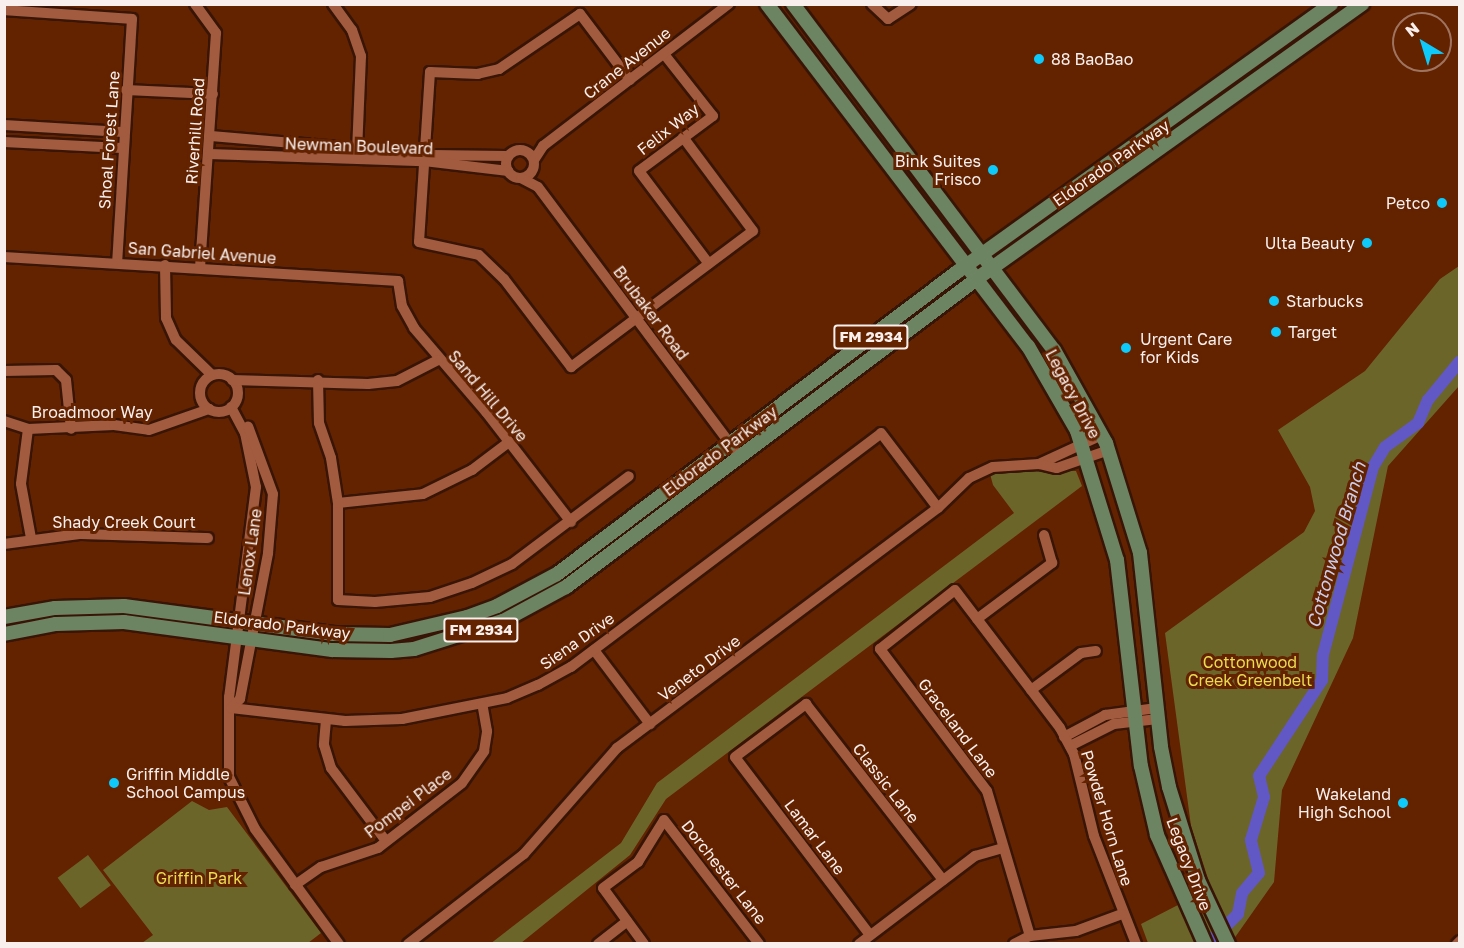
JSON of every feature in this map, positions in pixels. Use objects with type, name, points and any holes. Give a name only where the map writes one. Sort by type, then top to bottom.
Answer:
[{"type":"main road","name":"Legacy Drive","points":[[767,4],[968,264],[1041,365],[1082,444],[1117,560],[1141,766],[1157,836],[1205,944]]},
{"type":"main road","name":"Legacy Drive","points":[[793,4],[994,267],[1054,350],[1109,450],[1144,578],[1158,714],[1175,810],[1203,893],[1228,944]]},
{"type":"main road","name":"Eldorado Parkway","points":[[4,617],[54,608],[124,606],[334,634],[390,635],[467,618],[529,591],[557,574],[983,253],[1331,4]]},
{"type":"main road","name":"Eldorado Parkway","points":[[4,634],[64,623],[123,622],[332,650],[391,651],[473,633],[537,605],[566,587],[978,278],[1362,4]]},
{"type":"main road","points":[[1262,53],[1271,68]]},
{"type":"main road","points":[[867,133],[883,120]]},
{"type":"main road","points":[[1120,583],[1144,578]]},
{"type":"street","name":"Riverhill Road","points":[[195,4],[216,33],[211,136],[200,267]]},
{"type":"street","points":[[333,4],[352,30],[361,56],[357,160]]},
{"type":"street","name":"Crane Avenue","points":[[526,151],[543,147],[729,4]]},
{"type":"street","points":[[872,4],[888,19],[911,4]]},
{"type":"street","points":[[4,10],[28,8]]},
{"type":"street","name":"Shoal Forest Lane","points":[[28,8],[132,19],[122,148],[117,262]]},
{"type":"street","points":[[630,80],[580,14],[499,69],[478,74],[430,72],[419,242],[479,255],[504,279],[572,367],[753,231],[683,137]]},
{"type":"street","name":"Felix Way","points":[[664,54],[712,116],[639,171],[709,264]]},
{"type":"street","points":[[126,90],[213,94]]},
{"type":"street","points":[[4,125],[123,132]]},
{"type":"street","name":"Newman Boulevard","points":[[211,136],[357,146],[508,171]]},
{"type":"street","points":[[4,142],[122,148]]},
{"type":"street","name":"Crane Avenue","points":[[533,166],[543,147]]},
{"type":"street","points":[[519,150],[526,151],[533,166],[521,178],[508,171],[507,156],[519,150]]},
{"type":"street","name":"Newman Boulevard","points":[[209,154],[357,160],[507,156]]},
{"type":"street","name":"Brubaker Road","points":[[533,166],[538,187],[740,457]]},
{"type":"street","name":"Brubaker Road","points":[[521,178],[538,187]]},
{"type":"street","name":"San Gabriel Avenue","points":[[4,257],[200,267],[398,281]]},
{"type":"street","points":[[165,265],[166,318],[176,340],[209,377]]},
{"type":"street","name":"Sand Hill Drive","points":[[398,281],[402,306],[438,360],[509,442],[571,522]]},
{"type":"street","points":[[235,385],[267,380],[318,380],[368,384],[397,381],[438,360]]},
{"type":"street","points":[[4,371],[56,369],[66,380],[71,429]]},
{"type":"street","points":[[209,377],[223,374],[235,385]]},
{"type":"street","points":[[209,377],[200,394],[207,407],[220,411],[233,405],[235,385]]},
{"type":"street","points":[[318,380],[319,423],[331,458],[338,503],[338,600],[375,602],[430,597],[472,583],[512,564],[571,522],[629,476]]},
{"type":"street","name":"Lenox Lane","points":[[233,405],[245,433],[256,487],[238,621],[243,637]]},
{"type":"street","name":"Lenox Lane","points":[[233,405],[264,465],[273,494],[267,559],[253,623],[243,637],[229,697],[231,708],[230,777],[244,812],[339,944]]},
{"type":"street","name":"Broadmoor Way","points":[[4,421],[28,429],[71,429],[114,425],[149,430],[181,420],[207,407]]},
{"type":"street","points":[[28,429],[21,484],[31,538]]},
{"type":"street","name":"Siena Drive","points":[[231,708],[326,720],[402,719],[482,704],[538,685],[594,650],[881,433],[938,508]]},
{"type":"street","name":"Veneto Drive","points":[[1039,464],[1102,435]]},
{"type":"street","points":[[338,503],[423,494],[472,470],[509,442]]},
{"type":"street","name":"Veneto Drive","points":[[408,944],[524,854],[578,795],[598,766],[650,724],[938,508],[969,478],[993,467],[1039,464],[1057,468],[1109,450]]},
{"type":"street","points":[[251,525],[270,525]]},
{"type":"street","name":"Shady Creek Court","points":[[4,544],[31,538],[100,534],[208,538]]},
{"type":"street","points":[[977,619],[1052,563],[1044,535]]},
{"type":"street","points":[[247,556],[258,554],[267,559]]},
{"type":"street","name":"Powder Horn Lane","points":[[880,649],[955,590],[1067,741],[1085,788],[1094,837],[1122,914],[1136,944]]},
{"type":"street","name":"Graceland Lane","points":[[880,649],[987,791],[1030,936]]},
{"type":"street","points":[[594,650],[650,724]]},
{"type":"street","points":[[1030,690],[1081,653],[1096,651]]},
{"type":"street","name":"Pompei Place","points":[[295,885],[321,867],[367,852],[386,841],[462,783],[475,768],[488,731],[482,704]]},
{"type":"street","name":"Lamar Lane","points":[[806,704],[735,757],[870,935]]},
{"type":"street","name":"Classic Lane","points":[[806,704],[943,880]]},
{"type":"street","points":[[1067,741],[1105,715],[1158,714]]},
{"type":"street","points":[[326,720],[324,745],[331,768],[386,841]]},
{"type":"street","name":"Dorchester Lane","points":[[627,921],[603,888],[638,862],[664,820],[759,944]]},
{"type":"street","points":[[859,944],[975,856],[1003,848]]},
{"type":"street","points":[[1014,944],[1030,936],[1076,931],[1122,914]]},
{"type":"street","points":[[598,944],[627,921],[644,944]]},
{"type":"green space","name":"Cottonwood Creek Greenbelt","points":[[1459,266],[1459,386],[1388,466],[1353,638],[1282,790],[1274,882],[1231,943],[1148,943],[1141,924],[1211,888],[1191,826],[1165,633],[1304,532],[1315,511],[1310,487],[1278,430],[1365,371],[1440,279]]},
{"type":"green space","points":[[1012,469],[1076,471],[1082,486],[666,799],[630,855],[521,943],[490,944],[621,843],[657,783],[1014,513],[993,485],[990,474]]},
{"type":"green space","name":"Griffin Park","points":[[192,801],[209,810],[227,807],[321,933],[308,943],[142,943],[153,935],[103,870]]},
{"type":"green space","points":[[88,855],[111,885],[81,908],[58,878]]},
{"type":"waterway","name":"Cottonwood Branch","points":[[1208,944],[1238,914],[1242,893],[1259,873],[1251,840],[1264,797],[1259,776],[1322,680],[1323,655],[1373,467],[1385,447],[1418,423],[1428,400],[1460,361]]},
{"type":"place","name":"88 BaoBao","points":[[1039,59]]},
{"type":"place","name":"Bink Suites Frisco","points":[[993,170]]},
{"type":"place","name":"Petco","points":[[1442,203]]},
{"type":"place","name":"Ulta Beauty","points":[[1367,243]]},
{"type":"place","name":"Starbucks","points":[[1274,301]]},
{"type":"place","name":"Target","points":[[1276,332]]},
{"type":"place","name":"Urgent Care for Kids","points":[[1126,348]]},
{"type":"place","name":"Griffin Middle School Campus","points":[[114,783]]},
{"type":"place","name":"Wakeland High School","points":[[1403,803]]}]
